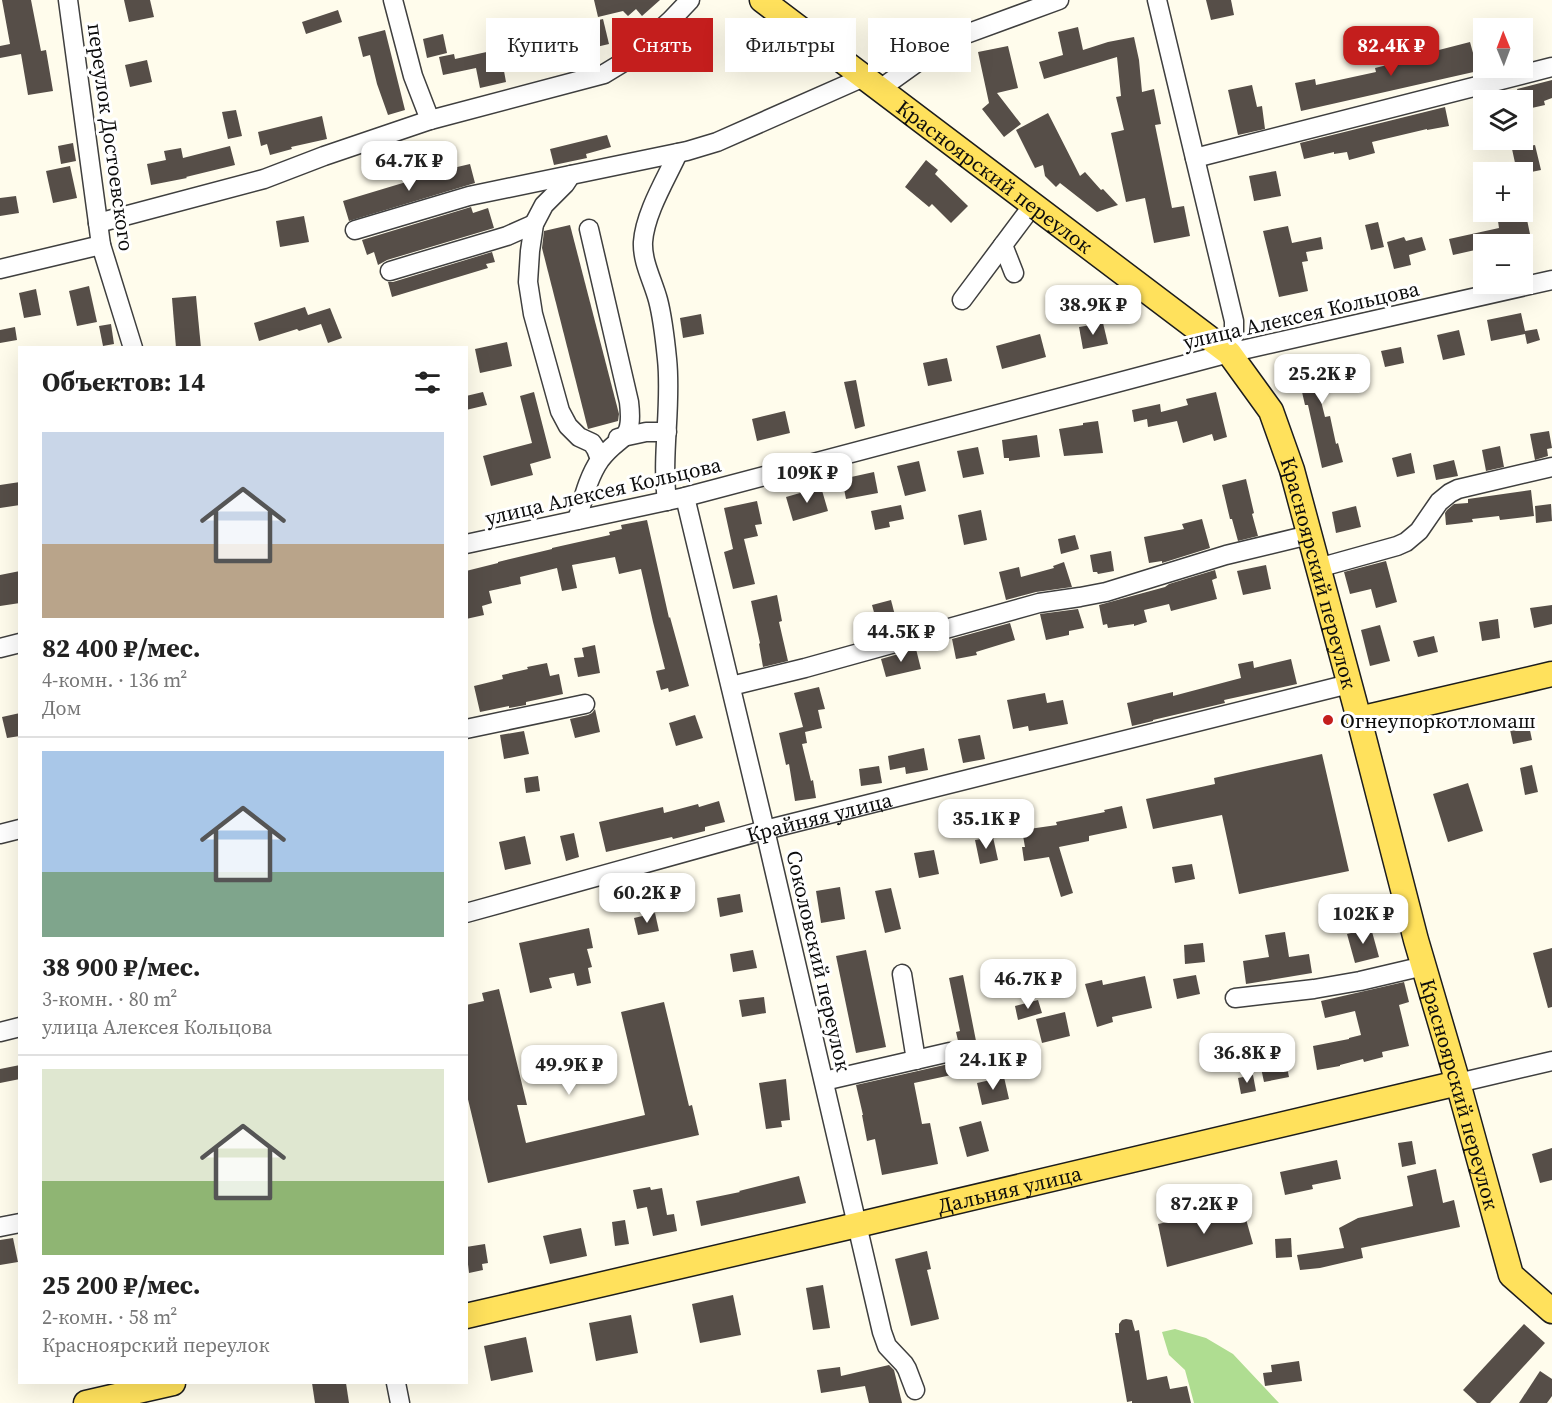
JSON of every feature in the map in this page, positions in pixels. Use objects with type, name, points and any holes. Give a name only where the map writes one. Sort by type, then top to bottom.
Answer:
[{"type":"main road","name":"Красноярский переулок","points":[[762,0],[1229,353],[1271,411],[1292,470],[1424,966],[1511,1275],[1552,1311]]},
{"type":"main road","points":[[1359,719],[1552,674]]},
{"type":"main road","name":"Дальняя улица","points":[[468,1316],[1458,1083]]},
{"type":"main road","points":[[86,1403],[169,1384]]},
{"type":"street","name":"переулок Достоевского","points":[[68,0],[101,245],[132,346]]},
{"type":"street","points":[[393,0],[413,76],[430,120]]},
{"type":"street","points":[[98,223],[264,179],[430,120],[604,74],[627,60],[690,0]]},
{"type":"street","points":[[355,230],[469,196],[678,153],[717,142],[872,83],[946,40],[1059,0]]},
{"type":"street","points":[[1156,0],[1234,321],[1234,334],[1229,353]]},
{"type":"street","points":[[1195,158],[1552,67]]},
{"type":"street","name":"Соколовский переулок","points":[[678,153],[652,208],[643,242],[644,256],[660,309],[667,358],[669,380],[665,472],[676,499],[731,686],[882,1332],[887,1346],[904,1364],[915,1390]]},
{"type":"street","points":[[571,175],[544,205],[534,224],[528,282],[533,314],[563,418],[568,426],[596,451]]},
{"type":"street","points":[[962,300],[1034,206]]},
{"type":"street","points":[[390,271],[507,236],[534,224]]},
{"type":"street","points":[[589,229],[629,402],[630,422],[626,436]]},
{"type":"street","points":[[0,269],[101,245]]},
{"type":"street","points":[[1003,245],[1014,273]]},
{"type":"street","name":"улица Алексея Кольцова","points":[[468,544],[676,499],[1229,353],[1552,280]]},
{"type":"street","points":[[577,520],[596,451],[626,436],[646,432],[666,432]]},
{"type":"street","points":[[1318,568],[1406,542],[1419,531],[1439,502],[1458,489],[1552,467]]},
{"type":"street","points":[[731,686],[805,668],[1039,603],[1106,592],[1226,555],[1309,535]]},
{"type":"street","points":[[0,648],[18,644]]},
{"type":"street","name":"Крайняя улица","points":[[468,912],[765,830],[1349,684]]},
{"type":"street","points":[[468,729],[585,704]]},
{"type":"street","points":[[0,834],[18,830]]},
{"type":"street","points":[[1235,998],[1314,989],[1424,966]]},
{"type":"street","points":[[902,974],[916,1060]]},
{"type":"street","points":[[0,1032],[18,1028]]},
{"type":"street","points":[[824,1081],[950,1052]]},
{"type":"street","name":"Дальняя улица","points":[[1458,1083],[1552,1061]]},
{"type":"street","points":[[0,1227],[18,1222]]},
{"type":"street","points":[[396,1384],[400,1403]]},
{"type":"green space","points":[[1175,1329],[1206,1338],[1233,1354],[1279,1403],[1194,1403],[1185,1370],[1169,1355],[1162,1332]]},
{"type":"building","points":[[2,0],[31,0],[41,51],[46,50],[53,91],[28,95],[21,54],[0,58],[0,46],[10,44]]},
{"type":"building","points":[[124,0],[150,0],[154,17],[129,22]]},
{"type":"building","points":[[594,0],[660,0],[642,16],[636,9],[628,16],[623,11],[598,17]]},
{"type":"building","points":[[1206,0],[1231,0],[1234,15],[1211,20]]},
{"type":"building","points":[[338,10],[342,22],[306,34],[302,22]]},
{"type":"building","points":[[603,19],[609,44],[600,46],[600,20]]},
{"type":"building","points":[[1078,27],[1083,50],[1134,37],[1142,92],[1154,89],[1161,124],[1155,125],[1172,208],[1184,206],[1190,236],[1154,243],[1145,198],[1126,202],[1111,133],[1124,130],[1116,97],[1121,96],[1117,57],[1044,79],[1039,62],[1063,55],[1058,32]]},
{"type":"building","points":[[385,30],[405,110],[388,115],[370,55],[363,57],[358,37]]},
{"type":"building","points":[[443,34],[447,53],[427,58],[423,39]]},
{"type":"building","points":[[1470,42],[1473,53],[1473,72],[1301,111],[1295,83],[1315,79],[1316,85],[1376,72],[1375,68],[1415,58],[1413,53],[1435,49],[1435,51]]},
{"type":"building","points":[[1008,46],[1018,88],[997,93],[1021,124],[1004,137],[982,109],[989,103],[978,52]]},
{"type":"building","points":[[486,52],[486,72],[504,72],[506,82],[480,88],[476,68],[443,75],[439,57],[454,54],[455,59]]},
{"type":"building","points":[[147,60],[152,82],[130,87],[125,65]]},
{"type":"building","points":[[1552,80],[1552,98],[1544,101],[1545,105],[1533,108],[1533,90],[1517,89]]},
{"type":"building","points":[[1252,85],[1257,107],[1262,106],[1265,129],[1238,135],[1228,90]]},
{"type":"building","points":[[1445,107],[1449,126],[1372,142],[1375,153],[1349,160],[1347,152],[1334,154],[1334,152],[1304,159],[1300,143]]},
{"type":"building","points":[[236,110],[242,136],[228,139],[222,112]]},
{"type":"building","points":[[1048,113],[1080,176],[1085,172],[1118,205],[1097,212],[1060,183],[1056,187],[1045,176],[1043,165],[1035,168],[1016,130]]},
{"type":"building","points":[[322,116],[327,139],[291,147],[292,149],[270,155],[267,144],[261,146],[258,132]]},
{"type":"building","points":[[607,135],[611,147],[586,154],[587,158],[554,165],[550,149]]},
{"type":"building","points":[[73,143],[76,161],[61,164],[58,146]]},
{"type":"building","points":[[1535,145],[1541,170],[1533,172],[1533,162],[1515,162],[1512,150],[1533,150]]},
{"type":"building","points":[[230,146],[235,165],[151,185],[147,164],[166,160],[164,151],[181,148],[183,158]]},
{"type":"building","points":[[926,160],[938,170],[935,174],[968,206],[951,223],[932,204],[929,207],[905,187]]},
{"type":"building","points":[[470,164],[475,183],[349,221],[343,201],[436,172]]},
{"type":"building","points":[[70,166],[77,198],[53,203],[46,171]]},
{"type":"building","points":[[1276,171],[1281,196],[1254,201],[1249,176]]},
{"type":"building","points":[[16,196],[19,213],[0,216],[0,198]]},
{"type":"building","points":[[471,207],[473,213],[488,208],[494,228],[387,260],[378,265],[374,252],[367,255],[362,240]]},
{"type":"building","points":[[304,216],[309,242],[280,247],[276,221]]},
{"type":"building","points":[[1378,222],[1384,247],[1371,250],[1365,225]]},
{"type":"building","points":[[1498,222],[1527,222],[1530,234],[1473,234],[1473,250],[1453,255],[1449,239],[1499,228]]},
{"type":"building","points":[[570,225],[619,414],[618,421],[588,429],[542,248],[544,231]]},
{"type":"building","points":[[1288,226],[1292,243],[1321,237],[1323,249],[1306,252],[1308,261],[1302,262],[1308,291],[1279,297],[1263,231]]},
{"type":"building","points":[[1404,237],[1406,241],[1422,237],[1426,250],[1409,255],[1411,265],[1394,269],[1387,242]]},
{"type":"building","points":[[492,252],[495,262],[486,264],[488,268],[392,297],[388,282]]},
{"type":"building","points":[[89,286],[97,322],[77,326],[69,291]]},
{"type":"building","points":[[36,289],[41,315],[24,318],[19,293]]},
{"type":"building","points":[[196,296],[201,346],[176,346],[172,298]]},
{"type":"building","points":[[305,307],[308,315],[330,308],[342,338],[328,343],[321,324],[259,341],[254,323]]},
{"type":"building","points":[[1521,313],[1525,331],[1537,329],[1540,340],[1527,344],[1525,334],[1491,341],[1487,320]]},
{"type":"building","points":[[701,314],[704,334],[683,338],[680,318]]},
{"type":"building","points":[[1103,323],[1108,344],[1083,349],[1079,327]]},
{"type":"building","points":[[111,324],[114,344],[103,346],[99,326]]},
{"type":"building","points":[[15,327],[17,340],[0,343],[0,330]]},
{"type":"building","points":[[1459,330],[1465,355],[1443,360],[1437,335]]},
{"type":"building","points":[[1040,334],[1046,357],[1002,369],[996,346]]},
{"type":"building","points":[[507,342],[512,366],[480,373],[475,349]]},
{"type":"building","points":[[1401,347],[1404,363],[1385,367],[1381,351]]},
{"type":"building","points":[[1344,356],[1348,372],[1335,375],[1336,381],[1317,385],[1325,417],[1330,416],[1336,444],[1338,443],[1343,462],[1322,468],[1308,405],[1305,405],[1296,366]]},
{"type":"building","points":[[947,358],[952,381],[928,386],[923,363]]},
{"type":"building","points":[[856,380],[865,426],[855,429],[844,382]]},
{"type":"building","points":[[483,392],[487,405],[468,410],[468,396]]},
{"type":"building","points":[[534,392],[551,458],[530,464],[533,475],[491,486],[483,456],[532,443],[520,396]]},
{"type":"building","points":[[1216,392],[1227,437],[1214,441],[1212,434],[1183,443],[1177,421],[1148,427],[1147,419],[1134,422],[1132,410],[1160,404],[1161,412],[1188,405],[1186,399]]},
{"type":"building","points":[[785,411],[790,433],[757,441],[752,419]]},
{"type":"building","points":[[1098,421],[1103,453],[1064,456],[1059,429]]},
{"type":"building","points":[[1549,431],[1552,448],[1547,449],[1548,456],[1535,460],[1530,434]]},
{"type":"building","points":[[1037,435],[1040,457],[1009,461],[1009,458],[1004,458],[1002,440]]},
{"type":"building","points":[[1500,446],[1504,467],[1486,471],[1482,450]]},
{"type":"building","points":[[978,447],[984,474],[963,478],[957,451]]},
{"type":"building","points":[[1411,453],[1415,473],[1397,477],[1392,458]]},
{"type":"building","points":[[1454,460],[1458,476],[1436,480],[1433,465]]},
{"type":"building","points":[[919,461],[926,491],[905,496],[897,466]]},
{"type":"building","points":[[874,472],[878,493],[846,499],[842,479]]},
{"type":"building","points":[[1246,479],[1258,536],[1238,541],[1222,485]]},
{"type":"building","points":[[18,482],[18,505],[0,508],[0,485]]},
{"type":"building","points":[[821,487],[828,511],[793,521],[786,497]]},
{"type":"building","points":[[1531,490],[1534,516],[1500,520],[1499,516],[1446,525],[1445,513],[1454,504],[1468,503],[1468,499]]},
{"type":"building","points":[[757,501],[762,524],[755,525],[758,536],[744,539],[755,584],[733,589],[724,552],[733,549],[724,508]]},
{"type":"building","points":[[1551,504],[1552,521],[1536,523],[1535,506]]},
{"type":"building","points":[[901,505],[904,519],[889,522],[890,527],[875,530],[871,511]]},
{"type":"building","points":[[1356,506],[1361,527],[1336,533],[1332,512]]},
{"type":"building","points":[[981,510],[987,540],[964,545],[958,515]]},
{"type":"building","points":[[1202,519],[1210,548],[1162,563],[1162,561],[1149,563],[1144,537],[1184,529],[1182,524]]},
{"type":"building","points":[[647,520],[669,618],[689,686],[669,692],[668,688],[661,690],[656,671],[665,669],[641,569],[619,574],[615,557],[572,565],[577,588],[562,591],[557,568],[520,577],[521,584],[489,591],[492,603],[482,606],[484,615],[468,619],[468,570],[610,535],[609,532],[622,529],[621,525]]},
{"type":"building","points":[[1075,535],[1079,549],[1061,554],[1058,539]]},
{"type":"building","points":[[1111,551],[1114,571],[1098,574],[1093,572],[1090,555]]},
{"type":"building","points":[[1386,561],[1397,602],[1376,608],[1371,589],[1350,594],[1344,572]]},
{"type":"building","points":[[1064,562],[1072,587],[1036,592],[1006,600],[999,572],[1019,567],[1021,577],[1054,568],[1053,566]]},
{"type":"building","points":[[1266,565],[1271,589],[1243,595],[1237,571]]},
{"type":"building","points":[[1215,570],[1217,578],[1212,580],[1217,599],[1171,611],[1169,604],[1144,610],[1147,622],[1134,626],[1134,624],[1108,628],[1107,624],[1103,625],[1099,605],[1165,587]]},
{"type":"building","points":[[18,571],[18,603],[0,606],[0,575]]},
{"type":"building","points":[[777,595],[782,621],[779,622],[788,661],[763,667],[751,601]]},
{"type":"building","points":[[891,600],[898,627],[879,631],[872,605]]},
{"type":"building","points":[[1552,605],[1552,624],[1534,628],[1530,608]]},
{"type":"building","points":[[1078,609],[1084,628],[1069,631],[1069,635],[1046,640],[1040,614]]},
{"type":"building","points":[[1498,619],[1500,638],[1482,641],[1479,622]]},
{"type":"building","points":[[1010,623],[1015,640],[976,652],[977,655],[956,659],[952,639]]},
{"type":"building","points":[[1380,625],[1390,661],[1370,666],[1361,630]]},
{"type":"building","points":[[1434,636],[1438,652],[1418,657],[1413,641]]},
{"type":"building","points":[[595,645],[600,673],[578,677],[574,658],[584,657],[582,648]]},
{"type":"building","points":[[916,649],[921,669],[886,677],[881,659]]},
{"type":"building","points":[[1291,659],[1297,684],[1224,700],[1225,703],[1132,726],[1127,703],[1173,692],[1173,696],[1241,678],[1238,664],[1253,661],[1254,668]]},
{"type":"building","points":[[547,663],[550,676],[559,674],[563,694],[526,702],[526,705],[480,712],[474,686],[503,679],[502,675],[528,669],[527,667]]},
{"type":"building","points":[[819,687],[825,709],[818,710],[822,728],[805,732],[807,743],[802,744],[816,798],[795,801],[789,764],[786,765],[779,733],[803,727],[794,693]]},
{"type":"building","points":[[1045,693],[1047,703],[1063,700],[1068,724],[1029,731],[1028,726],[1013,729],[1007,700]]},
{"type":"building","points":[[595,709],[600,732],[575,738],[570,719],[588,715]]},
{"type":"building","points":[[18,713],[18,736],[7,738],[2,717]]},
{"type":"building","points":[[695,715],[703,738],[676,746],[669,723]]},
{"type":"building","points":[[1527,716],[1532,740],[1513,744],[1508,720]]},
{"type":"building","points":[[524,731],[529,754],[504,759],[500,735]]},
{"type":"building","points":[[980,735],[985,759],[963,763],[958,739]]},
{"type":"building","points":[[924,748],[928,770],[906,774],[905,767],[890,770],[888,756]]},
{"type":"building","points":[[1322,754],[1349,871],[1239,894],[1222,815],[1153,829],[1146,799],[1215,784],[1214,778]]},
{"type":"building","points":[[1532,765],[1538,792],[1525,795],[1520,768]]},
{"type":"building","points":[[879,766],[882,783],[861,786],[859,769]]},
{"type":"building","points":[[538,776],[540,791],[526,793],[524,778]]},
{"type":"building","points":[[1468,783],[1483,831],[1448,842],[1433,794]]},
{"type":"building","points":[[719,801],[725,822],[705,827],[705,831],[606,852],[599,822],[663,807],[664,813]]},
{"type":"building","points":[[1122,806],[1127,828],[1089,836],[1089,841],[1059,847],[1073,893],[1061,897],[1049,857],[1024,861],[1022,847],[1025,847],[1022,830],[1057,825],[1056,822],[1105,812],[1104,810]]},
{"type":"building","points":[[574,833],[579,857],[566,861],[560,836]]},
{"type":"building","points":[[525,836],[531,864],[505,870],[499,842]]},
{"type":"building","points":[[993,837],[998,860],[980,864],[975,840]]},
{"type":"building","points":[[934,850],[939,874],[919,878],[914,853]]},
{"type":"building","points":[[1192,864],[1195,879],[1175,883],[1172,867]]},
{"type":"building","points":[[840,887],[845,919],[821,923],[816,891]]},
{"type":"building","points":[[891,888],[901,929],[885,933],[875,891]]},
{"type":"building","points":[[740,894],[743,912],[720,917],[717,898]]},
{"type":"building","points":[[655,913],[659,931],[638,935],[634,918]]},
{"type":"building","points":[[589,928],[593,948],[587,949],[592,967],[588,968],[591,983],[577,986],[574,973],[549,978],[552,988],[530,993],[519,943]]},
{"type":"building","points":[[1371,928],[1379,957],[1355,963],[1347,934]]},
{"type":"building","points":[[1285,932],[1289,957],[1309,954],[1312,973],[1246,984],[1243,961],[1269,957],[1265,935]]},
{"type":"building","points":[[1203,943],[1205,962],[1185,964],[1184,945]]},
{"type":"building","points":[[1552,948],[1552,1007],[1548,1008],[1533,953]]},
{"type":"building","points":[[753,950],[757,968],[733,972],[730,954]]},
{"type":"building","points":[[866,950],[886,1047],[856,1053],[836,956]]},
{"type":"building","points":[[963,975],[978,1051],[961,1054],[956,1032],[960,1031],[949,978]]},
{"type":"building","points":[[1196,975],[1200,994],[1177,999],[1173,979]]},
{"type":"building","points":[[1145,976],[1152,1008],[1112,1017],[1113,1022],[1097,1027],[1085,984],[1102,980],[1103,985]]},
{"type":"building","points":[[1404,982],[1409,1002],[1399,1005],[1409,1046],[1382,1052],[1383,1057],[1364,1062],[1363,1059],[1317,1070],[1313,1046],[1361,1035],[1355,1011],[1325,1018],[1321,1001]]},
{"type":"building","points":[[499,989],[527,1105],[517,1105],[526,1143],[645,1115],[621,1012],[664,1002],[689,1106],[692,1105],[699,1135],[488,1183],[468,1099],[468,1005],[484,1001],[482,993]]},
{"type":"building","points":[[764,997],[766,1013],[742,1017],[739,1000]]},
{"type":"building","points":[[1038,1000],[1042,1013],[1018,1020],[1015,1006]]},
{"type":"building","points":[[1065,1012],[1070,1036],[1042,1043],[1036,1019]]},
{"type":"building","points":[[1283,1048],[1289,1077],[1264,1082],[1258,1054]]},
{"type":"building","points":[[958,1059],[961,1073],[914,1083],[922,1124],[930,1123],[938,1164],[882,1175],[875,1139],[867,1141],[856,1085],[953,1063]]},
{"type":"building","points":[[18,1065],[18,1079],[0,1083],[0,1069]]},
{"type":"building","points":[[1253,1075],[1256,1091],[1241,1094],[1238,1078]]},
{"type":"building","points":[[1004,1077],[1009,1099],[982,1105],[977,1083]]},
{"type":"building","points":[[786,1079],[790,1120],[781,1121],[782,1127],[766,1129],[759,1083]]},
{"type":"building","points":[[981,1121],[989,1151],[967,1157],[959,1127]]},
{"type":"building","points":[[1412,1141],[1416,1164],[1402,1167],[1398,1143]]},
{"type":"building","points":[[1552,1148],[1552,1180],[1540,1183],[1532,1154]]},
{"type":"building","points":[[1337,1160],[1341,1179],[1312,1185],[1313,1189],[1285,1195],[1280,1172]]},
{"type":"building","points":[[1436,1169],[1443,1203],[1454,1200],[1460,1227],[1361,1248],[1363,1258],[1300,1270],[1297,1255],[1344,1248],[1339,1228],[1358,1218],[1413,1206],[1407,1176]]},
{"type":"building","points":[[799,1176],[806,1203],[701,1226],[696,1201]]},
{"type":"building","points":[[650,1187],[651,1190],[662,1188],[667,1215],[674,1214],[677,1231],[653,1236],[647,1207],[637,1209],[633,1190]]},
{"type":"building","points":[[1242,1205],[1253,1244],[1167,1267],[1158,1224]]},
{"type":"building","points":[[625,1220],[629,1244],[615,1246],[612,1222]]},
{"type":"building","points":[[581,1228],[587,1256],[550,1264],[543,1236]]},
{"type":"building","points":[[13,1238],[18,1262],[0,1265],[0,1240]]},
{"type":"building","points":[[1291,1238],[1292,1257],[1276,1258],[1275,1239]]},
{"type":"building","points":[[485,1244],[488,1263],[482,1264],[483,1270],[469,1273],[468,1247]]},
{"type":"building","points":[[927,1251],[931,1269],[927,1270],[939,1319],[911,1326],[895,1259]]},
{"type":"building","points":[[823,1285],[830,1328],[813,1330],[806,1288]]},
{"type":"building","points":[[733,1295],[741,1335],[700,1343],[692,1304]]},
{"type":"building","points":[[631,1315],[638,1353],[596,1361],[589,1323]]},
{"type":"building","points":[[1126,1319],[1132,1320],[1135,1331],[1139,1330],[1147,1380],[1167,1376],[1170,1389],[1187,1386],[1191,1403],[1127,1402],[1115,1333],[1119,1333],[1119,1324]]},
{"type":"building","points":[[1524,1324],[1545,1343],[1490,1403],[1477,1403],[1463,1390]]},
{"type":"building","points":[[526,1337],[533,1372],[491,1381],[484,1346]]},
{"type":"building","points":[[1299,1361],[1302,1381],[1265,1386],[1263,1373],[1272,1372],[1271,1365]]},
{"type":"building","points":[[889,1365],[894,1370],[902,1403],[869,1403],[865,1386],[821,1393],[817,1370],[840,1367],[841,1376]]},
{"type":"building","points":[[1540,1371],[1552,1379],[1552,1396],[1547,1403],[1519,1403]]},
{"type":"building","points":[[312,1384],[346,1384],[349,1403],[315,1403]]},
{"type":"place","name":"Огнеупоркотломаш","points":[[1328,720]]}]
